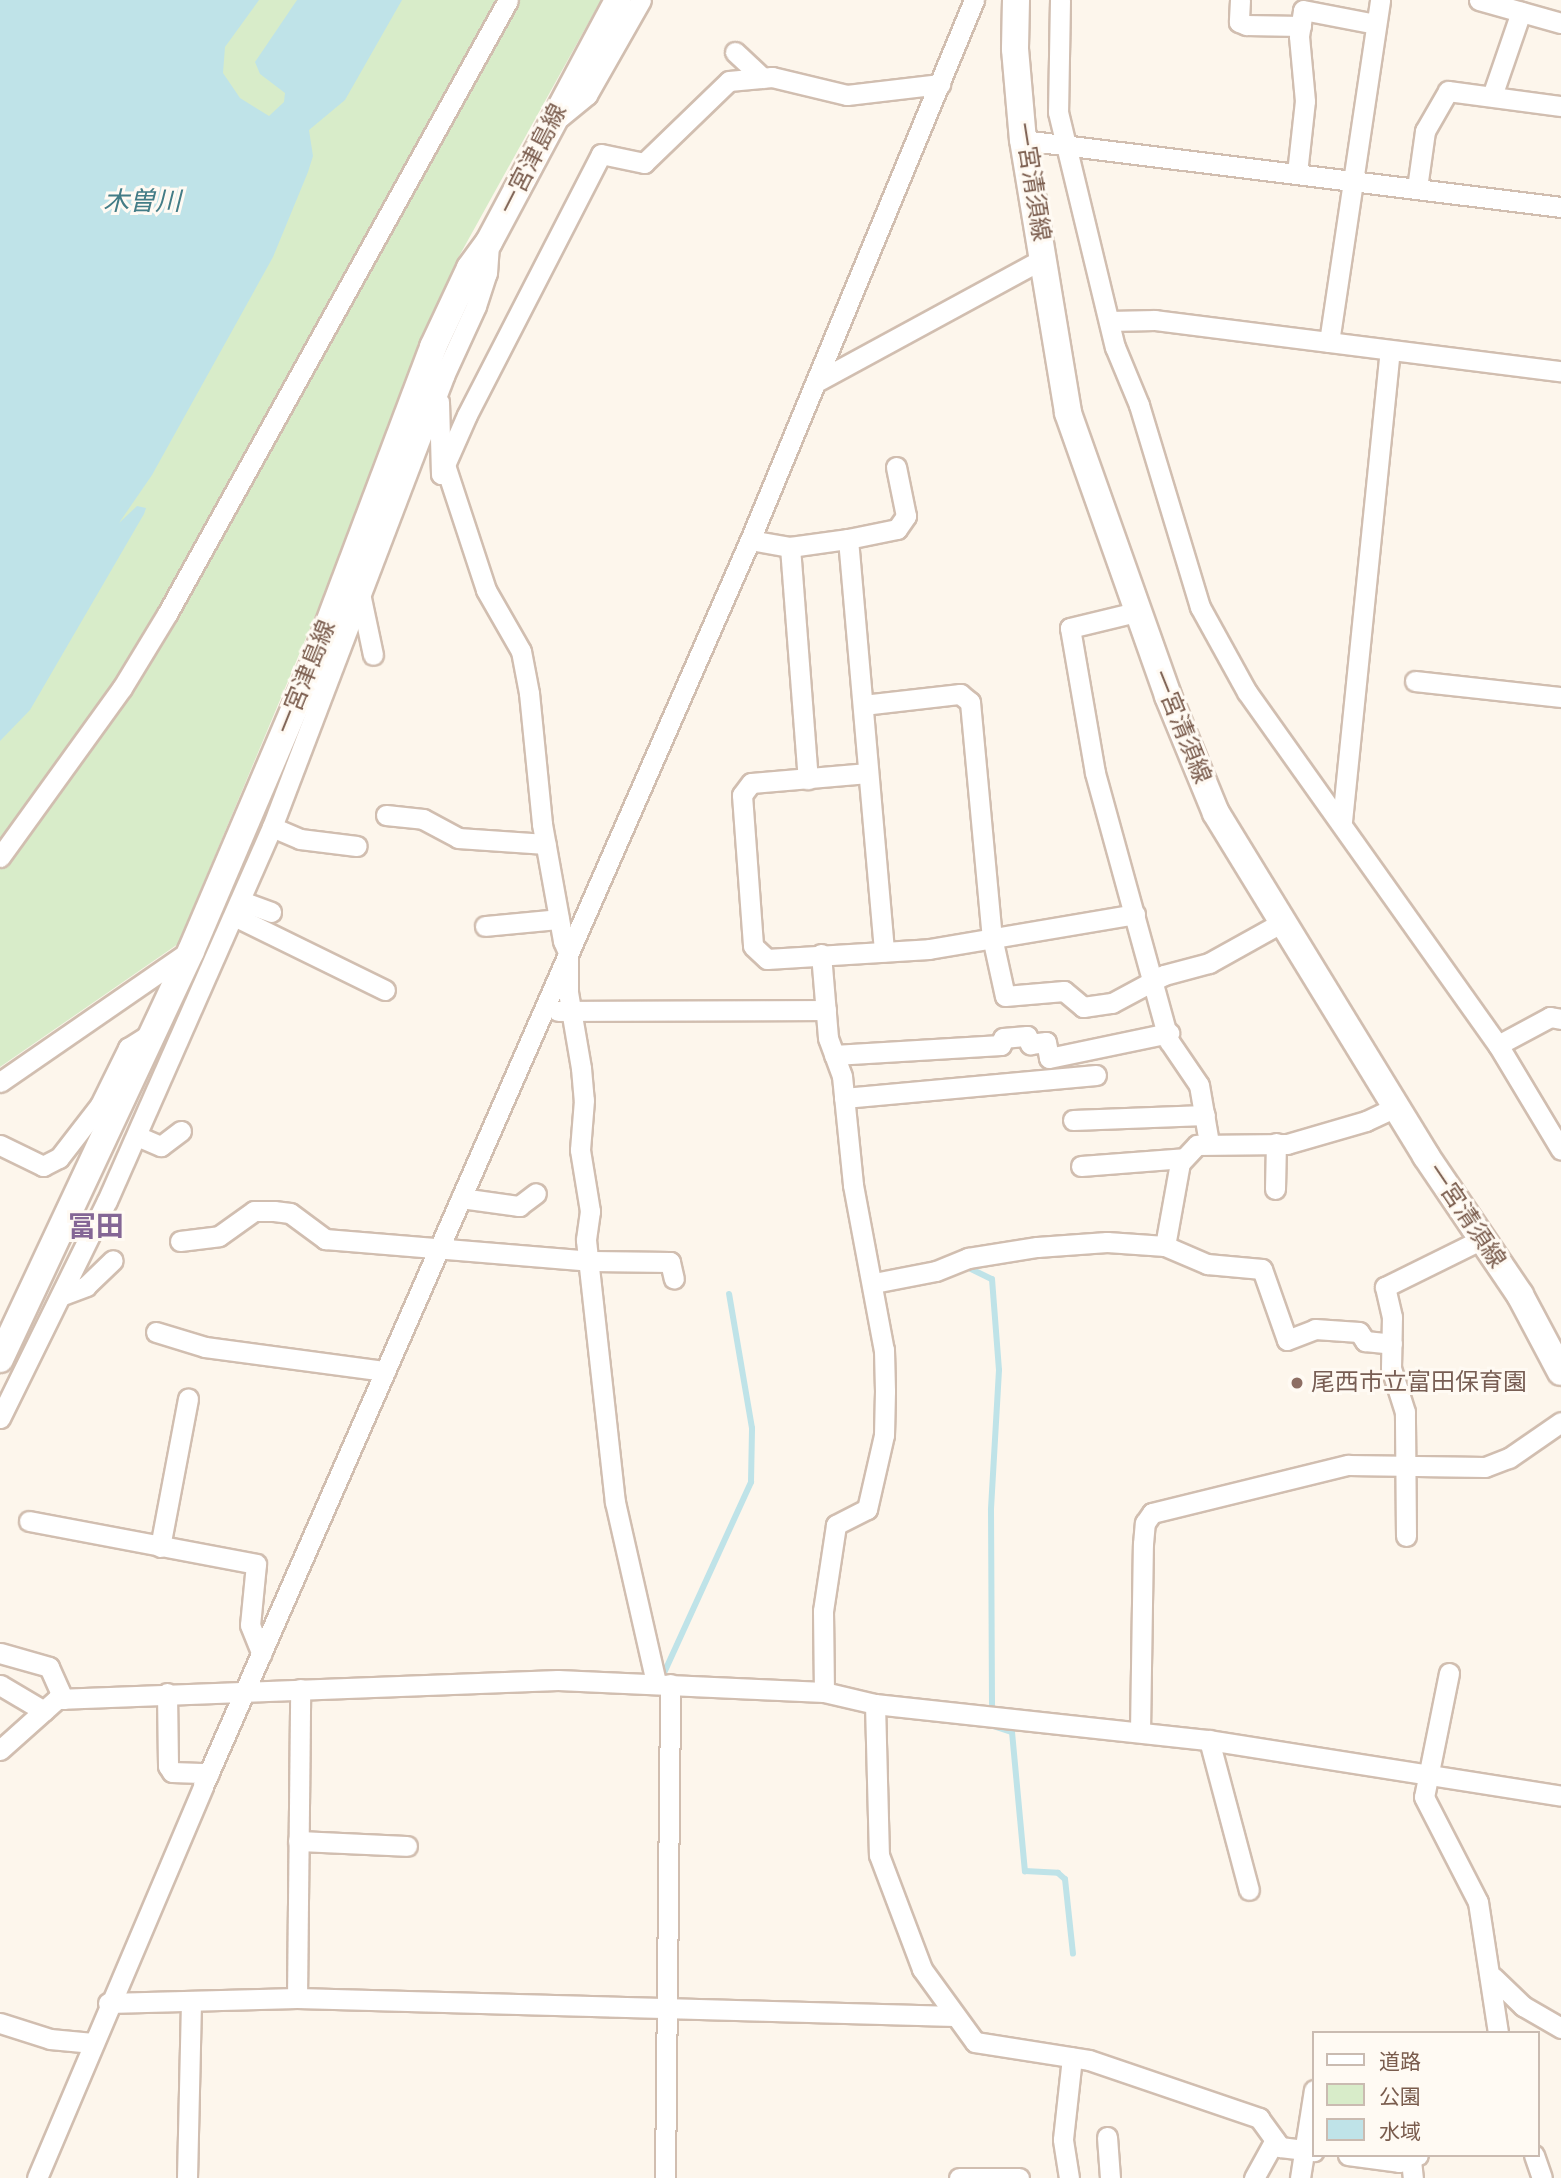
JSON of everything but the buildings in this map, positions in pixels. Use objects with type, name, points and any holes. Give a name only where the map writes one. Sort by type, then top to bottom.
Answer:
[{"type":"main road","name":"一宮津島線","points":[[0,1359],[191,951],[313,665],[433,347],[470,268],[489,242],[618,0]]},
{"type":"main road","name":"一宮清須線","points":[[1016,0],[1015,49],[1023,140],[1068,413],[1136,612],[1216,813],[1281,923],[1520,1296],[1561,1372]]},
{"type":"street","points":[[0,857],[122,688],[167,614],[508,0]]},
{"type":"street","points":[[556,120],[587,95],[641,0]]},
{"type":"street","points":[[37,2178],[108,2003],[385,1371],[443,1246],[461,1198],[750,540],[974,0]]},
{"type":"street","points":[[1060,0],[1058,112],[1109,321],[1200,607],[1247,692],[1342,821],[1498,1045],[1561,1150]]},
{"type":"street","points":[[1240,0],[1239,22],[1246,25],[1301,26]]},
{"type":"street","points":[[1329,342],[1380,0]]},
{"type":"street","points":[[1479,0],[1561,23]]},
{"type":"street","points":[[1297,173],[1305,101],[1301,26],[1303,10],[1376,24]]},
{"type":"street","points":[[1492,96],[1521,12]]},
{"type":"street","points":[[735,52],[762,78]]},
{"type":"street","points":[[437,397],[441,407],[441,474],[446,468],[467,415],[601,154],[644,163],[729,81],[762,78],[847,95],[940,84]]},
{"type":"street","points":[[1417,188],[1424,131],[1448,91],[1561,106]]},
{"type":"street","points":[[1023,140],[1561,207]]},
{"type":"street","points":[[0,1418],[64,1294],[238,909],[437,397],[476,306],[487,273],[489,242]]},
{"type":"street","points":[[816,382],[1044,258]]},
{"type":"street","points":[[1109,321],[1156,320],[1561,371]]},
{"type":"street","points":[[1342,821],[1390,350]]},
{"type":"street","points":[[750,540],[790,547],[897,529],[906,516],[896,467]]},
{"type":"street","points":[[446,468],[486,590],[521,651],[538,751],[546,844],[559,919],[569,952],[572,1011],[584,1100],[580,1150],[615,1502],[663,1684],[668,2009],[665,2178]]},
{"type":"street","points":[[848,539],[884,951]]},
{"type":"street","points":[[790,547],[808,779]]},
{"type":"street","points":[[361,598],[373,655]]},
{"type":"street","points":[[1136,612],[1070,628],[1095,773],[1169,1033],[1178,1058],[1199,1085],[1209,1143]]},
{"type":"street","points":[[1415,681],[1561,698]]},
{"type":"street","points":[[863,705],[960,694],[970,702],[992,937],[1005,996],[1064,991],[1090,1009],[1112,1003],[1153,980],[1209,963],[1281,923]]},
{"type":"street","points":[[868,774],[751,783],[742,795],[753,946],[767,959],[929,949],[1135,914]]},
{"type":"street","points":[[386,815],[423,819],[458,838],[546,844]]},
{"type":"street","points":[[272,827],[300,839],[348,849],[357,846]]},
{"type":"street","points":[[238,909],[271,912]]},
{"type":"street","points":[[238,909],[385,990]]},
{"type":"street","points":[[485,926],[559,919]]},
{"type":"street","points":[[0,1082],[191,951]]},
{"type":"street","points":[[821,954],[826,1010],[845,1098],[853,1185],[874,1283],[884,1350],[884,1435],[867,1509],[836,1524],[823,1611],[824,1692]]},
{"type":"street","points":[[543,1012],[826,1010]]},
{"type":"street","points":[[1498,1045],[1550,1017],[1561,1019]]},
{"type":"street","points":[[0,1145],[43,1166],[59,1158],[100,1105],[128,1048],[153,1033]]},
{"type":"street","points":[[834,1055],[1001,1045],[1003,1038],[1027,1036],[1030,1044],[1046,1042],[1049,1058],[1169,1033]]},
{"type":"street","points":[[845,1098],[1097,1075]]},
{"type":"street","points":[[1165,1246],[1184,1158],[1197,1145],[1276,1143],[1330,1133],[1398,1106]]},
{"type":"street","points":[[1073,1121],[1164,1114],[1205,1115]]},
{"type":"street","points":[[137,1136],[162,1146],[181,1131]]},
{"type":"street","points":[[1275,1189],[1276,1143]]},
{"type":"street","points":[[1081,1166],[1184,1158]]},
{"type":"street","points":[[461,1198],[519,1206],[536,1194]]},
{"type":"street","points":[[180,1241],[219,1236],[254,1211],[274,1211],[290,1213],[325,1239],[443,1246],[592,1261],[670,1262],[674,1279]]},
{"type":"street","points":[[1406,1536],[1405,1412],[1391,1368],[1392,1317],[1385,1287],[1482,1239]]},
{"type":"street","points":[[874,1283],[936,1271],[968,1258],[1037,1247],[1107,1242],[1165,1246],[1207,1264],[1262,1269],[1287,1340],[1315,1329],[1359,1332],[1365,1341],[1392,1345]]},
{"type":"street","points":[[64,1294],[86,1286],[113,1260]]},
{"type":"street","points":[[156,1332],[205,1347],[385,1371]]},
{"type":"street","points":[[160,1547],[188,1399]]},
{"type":"street","points":[[1140,1731],[1143,1544],[1146,1523],[1153,1513],[1348,1465],[1485,1467],[1509,1458],[1561,1422]]},
{"type":"street","points":[[29,1521],[256,1564],[250,1625],[261,1654]]},
{"type":"street","points":[[0,1653],[51,1660],[64,1699]]},
{"type":"street","points":[[1449,1673],[1424,1797],[1478,1902],[1493,1977],[1498,2031]]},
{"type":"street","points":[[0,1751],[44,1711],[64,1699],[558,1680],[824,1692],[875,1704],[1209,1740],[1427,1772],[1561,1796]]},
{"type":"street","points":[[0,1685],[44,1711]]},
{"type":"street","points":[[297,1998],[300,1689]]},
{"type":"street","points":[[167,1693],[168,1766],[172,1772],[209,1773]]},
{"type":"street","points":[[875,1704],[879,1855],[922,1969],[975,2042],[1072,2057],[1259,2118],[1280,2147],[1309,2150]]},
{"type":"street","points":[[1209,1740],[1249,1890]]},
{"type":"street","points":[[298,1841],[407,1846]]},
{"type":"street","points":[[1493,1977],[1523,2006],[1561,2028]]},
{"type":"street","points":[[108,2003],[191,2003],[297,1998],[955,2016]]},
{"type":"street","points":[[187,2178],[191,2003]]},
{"type":"street","points":[[0,2023],[51,2039],[93,2043]]},
{"type":"street","points":[[1069,2178],[1063,2139],[1072,2057]]},
{"type":"street","points":[[1300,2178],[1309,2150],[1312,2114]]},
{"type":"street","points":[[1107,2137],[1111,2178]]},
{"type":"street","points":[[1254,2178],[1275,2140]]},
{"type":"street","points":[[1361,2157],[1414,2165]]},
{"type":"street","points":[[1535,2157],[1542,2178]]},
{"type":"street","points":[[959,2178],[1019,2178]]},
{"type":"green space","points":[[249,0],[318,0],[276,137],[220,82],[220,43]]},
{"type":"green space","points":[[385,0],[601,0],[457,260],[421,341],[382,456],[178,944],[0,1067],[0,690],[297,138]]},
{"type":"water","name":"木曽川","points":[[0,0],[259,0],[225,47],[223,73],[240,98],[269,116],[284,102],[285,93],[260,74],[255,62],[297,0],[402,0],[345,100],[309,130],[313,156],[273,257],[152,475],[119,523],[137,506],[146,508],[144,514],[30,710],[0,741]]},
{"type":"waterway","points":[[969,1268],[992,1279],[999,1370],[991,1510],[992,1705]]},
{"type":"waterway","points":[[664,1673],[751,1482],[752,1428],[729,1294]]},
{"type":"waterway","points":[[993,1726],[1012,1732],[1025,1871],[1058,1873],[1065,1879],[1073,1954]]},
{"type":"place","name":"尾西市立富田保育園","points":[[1297,1383]]},
{"type":"district","name":"冨田","points":[[96,1227]]}]
